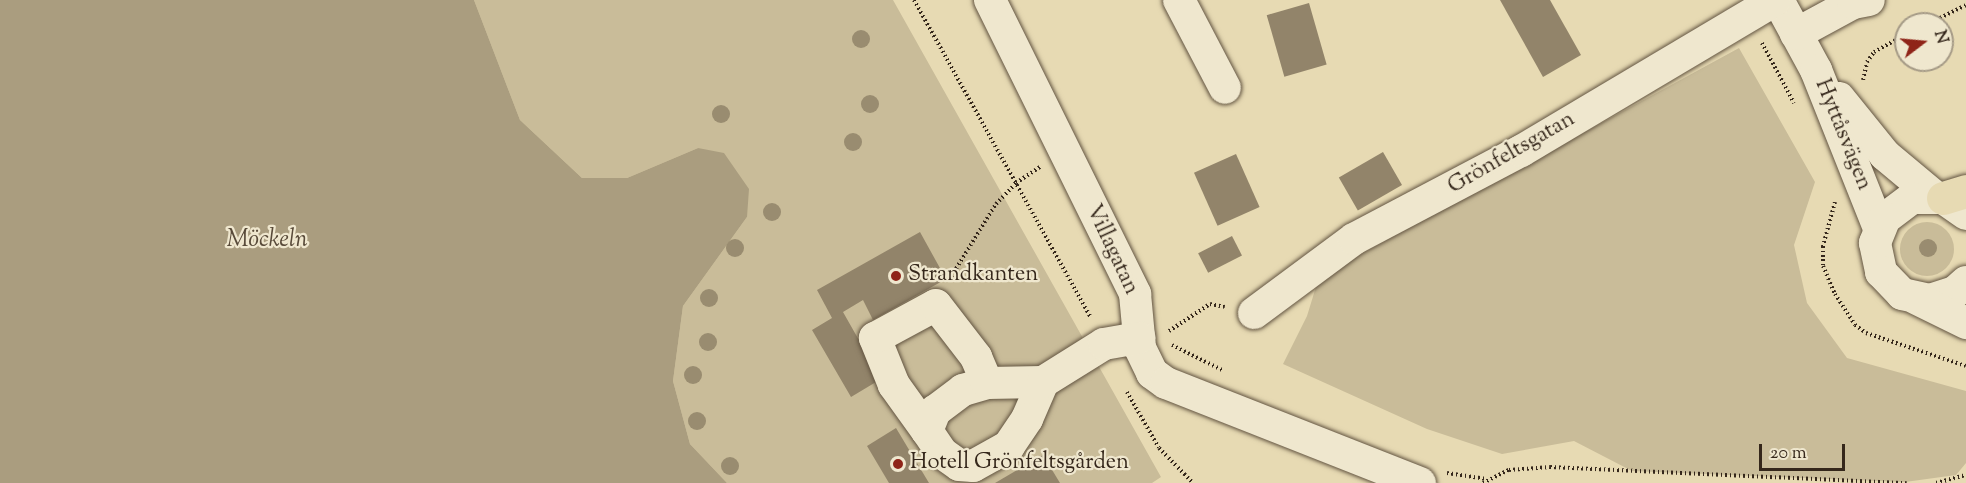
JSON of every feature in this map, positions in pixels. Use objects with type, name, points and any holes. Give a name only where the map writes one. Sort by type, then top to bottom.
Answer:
[{"type":"street","name":"Villagatan","points":[[990,0],[1135,294],[1151,336],[1143,362],[1166,383],[1420,483]]},
{"type":"street","points":[[1179,0],[1225,88]]},
{"type":"street","points":[[1776,0],[1816,70]]},
{"type":"street","name":"Grönfeltsgatan","points":[[1254,313],[1354,239],[1501,162],[1776,0]]},
{"type":"street","points":[[1796,34],[1853,3],[1869,0]]},
{"type":"street","name":"Hyttåsvägen","points":[[1816,70],[1885,155],[1952,200]]},
{"type":"street","name":"Hyttåsvägen","points":[[1816,70],[1879,228]]},
{"type":"street","points":[[1952,200],[1901,203],[1879,228],[1875,243],[1881,272],[1902,294],[1966,323]]},
{"type":"street","points":[[1917,299],[1943,297],[1966,282]]},
{"type":"street","points":[[987,382],[976,357],[936,305],[875,338],[894,385],[942,453],[959,465],[973,466],[1009,446],[1027,419],[1043,382]]},
{"type":"street","points":[[927,431],[935,411],[949,397],[987,382],[1043,382],[1104,344],[1151,336]]},
{"type":"path","points":[[914,0],[1104,344]]},
{"type":"path","points":[[1952,12],[1966,5]]},
{"type":"path","points":[[1748,16],[1796,106]]},
{"type":"path","points":[[1863,86],[1867,62],[1874,52],[1894,41]]},
{"type":"path","points":[[936,305],[972,237],[1016,183],[1063,152]]},
{"type":"path","points":[[1151,336],[1210,304],[1254,313]]},
{"type":"path","points":[[1125,387],[1159,448],[1193,483]]},
{"type":"path","points":[[1483,483],[1509,470],[1550,467],[1907,483]]},
{"type":"path","points":[[1936,483],[1966,475]]},
{"type":"shaded area","points":[[474,0],[893,0],[1161,477],[1152,483],[727,483],[690,444],[673,381],[683,306],[747,217],[698,148],[627,178],[582,178],[520,120]]},
{"type":"shaded area","points":[[1739,48],[1815,182],[1794,245],[1807,303],[1847,358],[1966,391],[1966,463],[1956,475],[1905,482],[1632,471],[1574,441],[1502,454],[1427,429],[1283,364],[1307,316],[1319,277]]},
{"type":"shaded area","points":[[1927,222],[1937,224],[1946,230],[1952,239],[1954,249],[1952,259],[1946,268],[1937,274],[1927,276],[1917,274],[1908,268],[1902,259],[1900,249],[1902,239],[1908,230],[1917,224]]},
{"type":"water","name":"Möckeln","points":[[0,0],[474,0],[520,120],[582,178],[627,178],[698,148],[724,153],[749,189],[747,217],[683,306],[673,381],[690,444],[727,483],[0,483]]},
{"type":"building","points":[[1500,0],[1550,0],[1581,55],[1543,77]]},
{"type":"building","points":[[1309,3],[1327,65],[1284,77],[1267,15]]},
{"type":"building","points":[[1383,152],[1402,185],[1358,210],[1339,178]]},
{"type":"building","points":[[1236,154],[1260,207],[1218,226],[1194,173]]},
{"type":"building","points":[[920,232],[946,279],[873,320],[863,300],[843,312],[881,379],[851,397],[812,330],[832,318],[817,290]]},
{"type":"building","points":[[1232,236],[1242,256],[1208,273],[1198,253]]},
{"type":"building","name":"Hotell Grönfeltsgården","points":[[896,428],[929,483],[889,483],[867,446]]},
{"type":"building","points":[[1043,455],[1060,483],[995,483]]},
{"type":"place","name":"Strandkanten","points":[[896,276]]},
{"type":"place","name":"Hotell Grönfeltsgården","points":[[898,464]]}]
